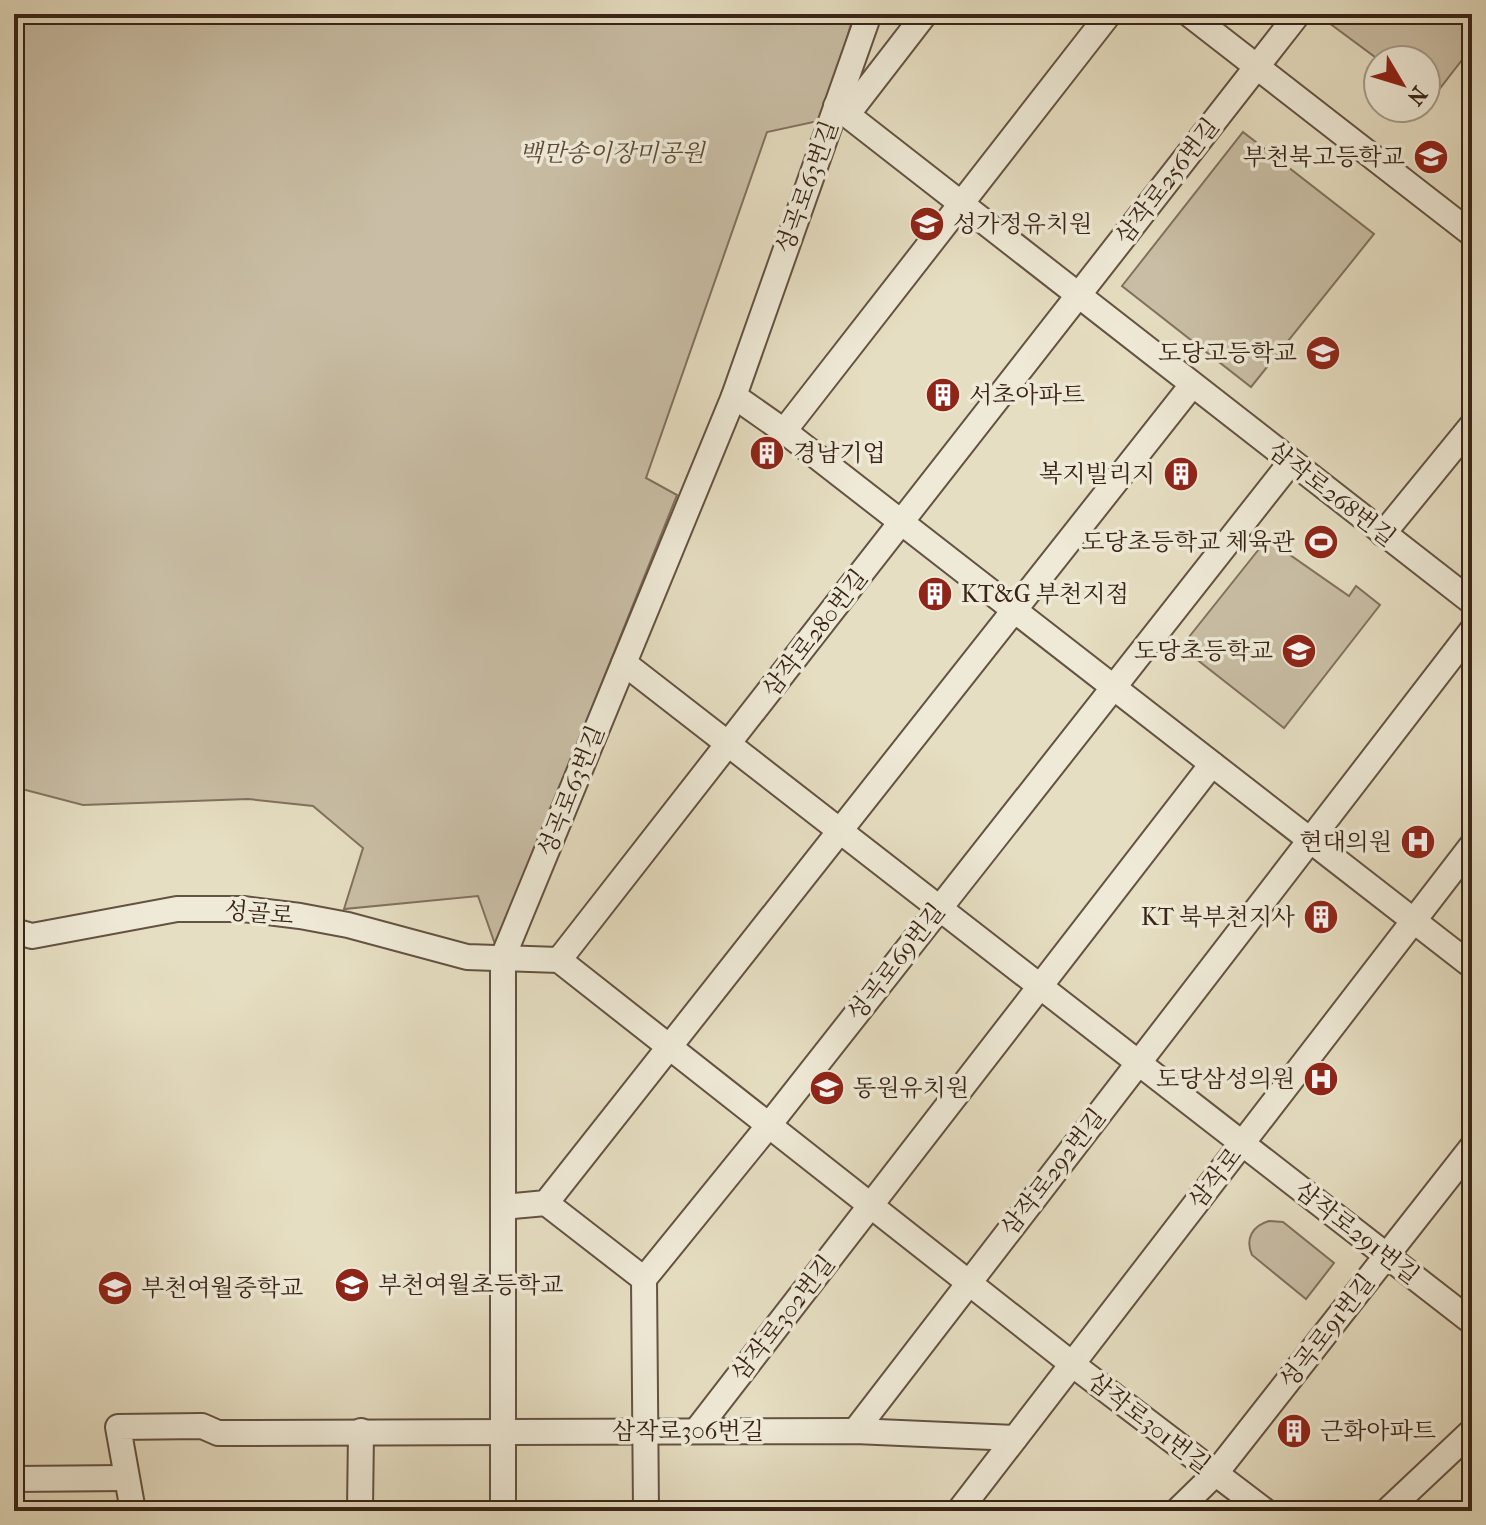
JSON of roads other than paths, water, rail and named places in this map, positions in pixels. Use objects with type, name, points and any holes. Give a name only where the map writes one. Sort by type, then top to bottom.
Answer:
[{"type":"street","name":"성곡로63번길","points":[[503,1511],[503,957],[734,396],[842,111],[869,14]]},
{"type":"street","points":[[842,111],[925,14]]},
{"type":"street","points":[[784,431],[1109,14]]},
{"type":"street","points":[[1189,14],[1470,230]]},
{"type":"street","name":"삼작로256번길","points":[[1078,296],[1298,14]]},
{"type":"street","name":"삼작로268번길","points":[[842,111],[1472,602]]},
{"type":"street","points":[[901,522],[1078,296]]},
{"type":"street","points":[[546,1203],[1192,385]]},
{"type":"street","points":[[734,396],[784,431],[1472,966]]},
{"type":"street","points":[[1383,534],[1472,425]]},
{"type":"street","name":"성곡로69번길","points":[[644,1279],[1291,462]]},
{"type":"street","name":"삼작로280번길","points":[[728,744],[901,522]]},
{"type":"street","points":[[1138,1063],[1472,630]]},
{"type":"street","points":[[624,663],[1242,1143]]},
{"type":"street","points":[[559,960],[728,744]]},
{"type":"street","points":[[871,1205],[1212,764]]},
{"type":"street","name":"삼작로","points":[[959,1511],[1472,845]]},
{"type":"street","name":"성골로","points":[[14,931],[32,936],[177,909],[243,909],[348,925],[467,957],[503,957]]},
{"type":"street","points":[[503,957],[559,960],[1072,1364]]},
{"type":"street","name":"삼작로292번길","points":[[967,1282],[1138,1063]]},
{"type":"street","name":"삼작로291번길","points":[[1242,1143],[1472,1322]]},
{"type":"street","name":"성곡로91번길","points":[[1177,1511],[1215,1474],[1472,1147]]},
{"type":"street","points":[[503,1207],[546,1203],[644,1279],[646,1511]]},
{"type":"street","name":"삼작로302번길","points":[[696,1431],[871,1205]]},
{"type":"street","points":[[855,1431],[967,1282]]},
{"type":"street","name":"삼작로301번길","points":[[1072,1364],[1265,1511]]},
{"type":"street","name":"삼작로306번길","points":[[126,1478],[118,1427],[202,1426],[218,1433],[855,1431],[1015,1438]]},
{"type":"street","points":[[360,1511],[361,1431]]},
{"type":"street","points":[[1387,1511],[1472,1431]]},
{"type":"street","points":[[14,1479],[126,1478],[133,1511]]},
{"type":"place","name":"부천북고등학교","points":[[1431,157]]},
{"type":"place","name":"성가정유치원","points":[[927,224]]},
{"type":"place","name":"도당고등학교","points":[[1323,353]]},
{"type":"place","name":"서초아파트","points":[[943,395]]},
{"type":"place","name":"경남기업","points":[[767,453]]},
{"type":"place","name":"복지빌리지","points":[[1181,474]]},
{"type":"place","name":"도당초등학교 체육관","points":[[1321,542]]},
{"type":"place","name":"KT&G 부천지점","points":[[935,594]]},
{"type":"place","name":"도당초등학교","points":[[1299,651]]},
{"type":"place","name":"현대의원","points":[[1418,842]]},
{"type":"place","name":"KT 북부천지사","points":[[1321,917]]},
{"type":"place","name":"도당삼성의원","points":[[1321,1079]]},
{"type":"place","name":"동원유치원","points":[[827,1088]]},
{"type":"place","name":"부천여월초등학교","points":[[352,1285]]},
{"type":"place","name":"부천여월중학교","points":[[115,1288]]},
{"type":"place","name":"근화아파트","points":[[1294,1431]]},
{"type":"park label","name":"백만송이장미공원","points":[[612,153]]}]
